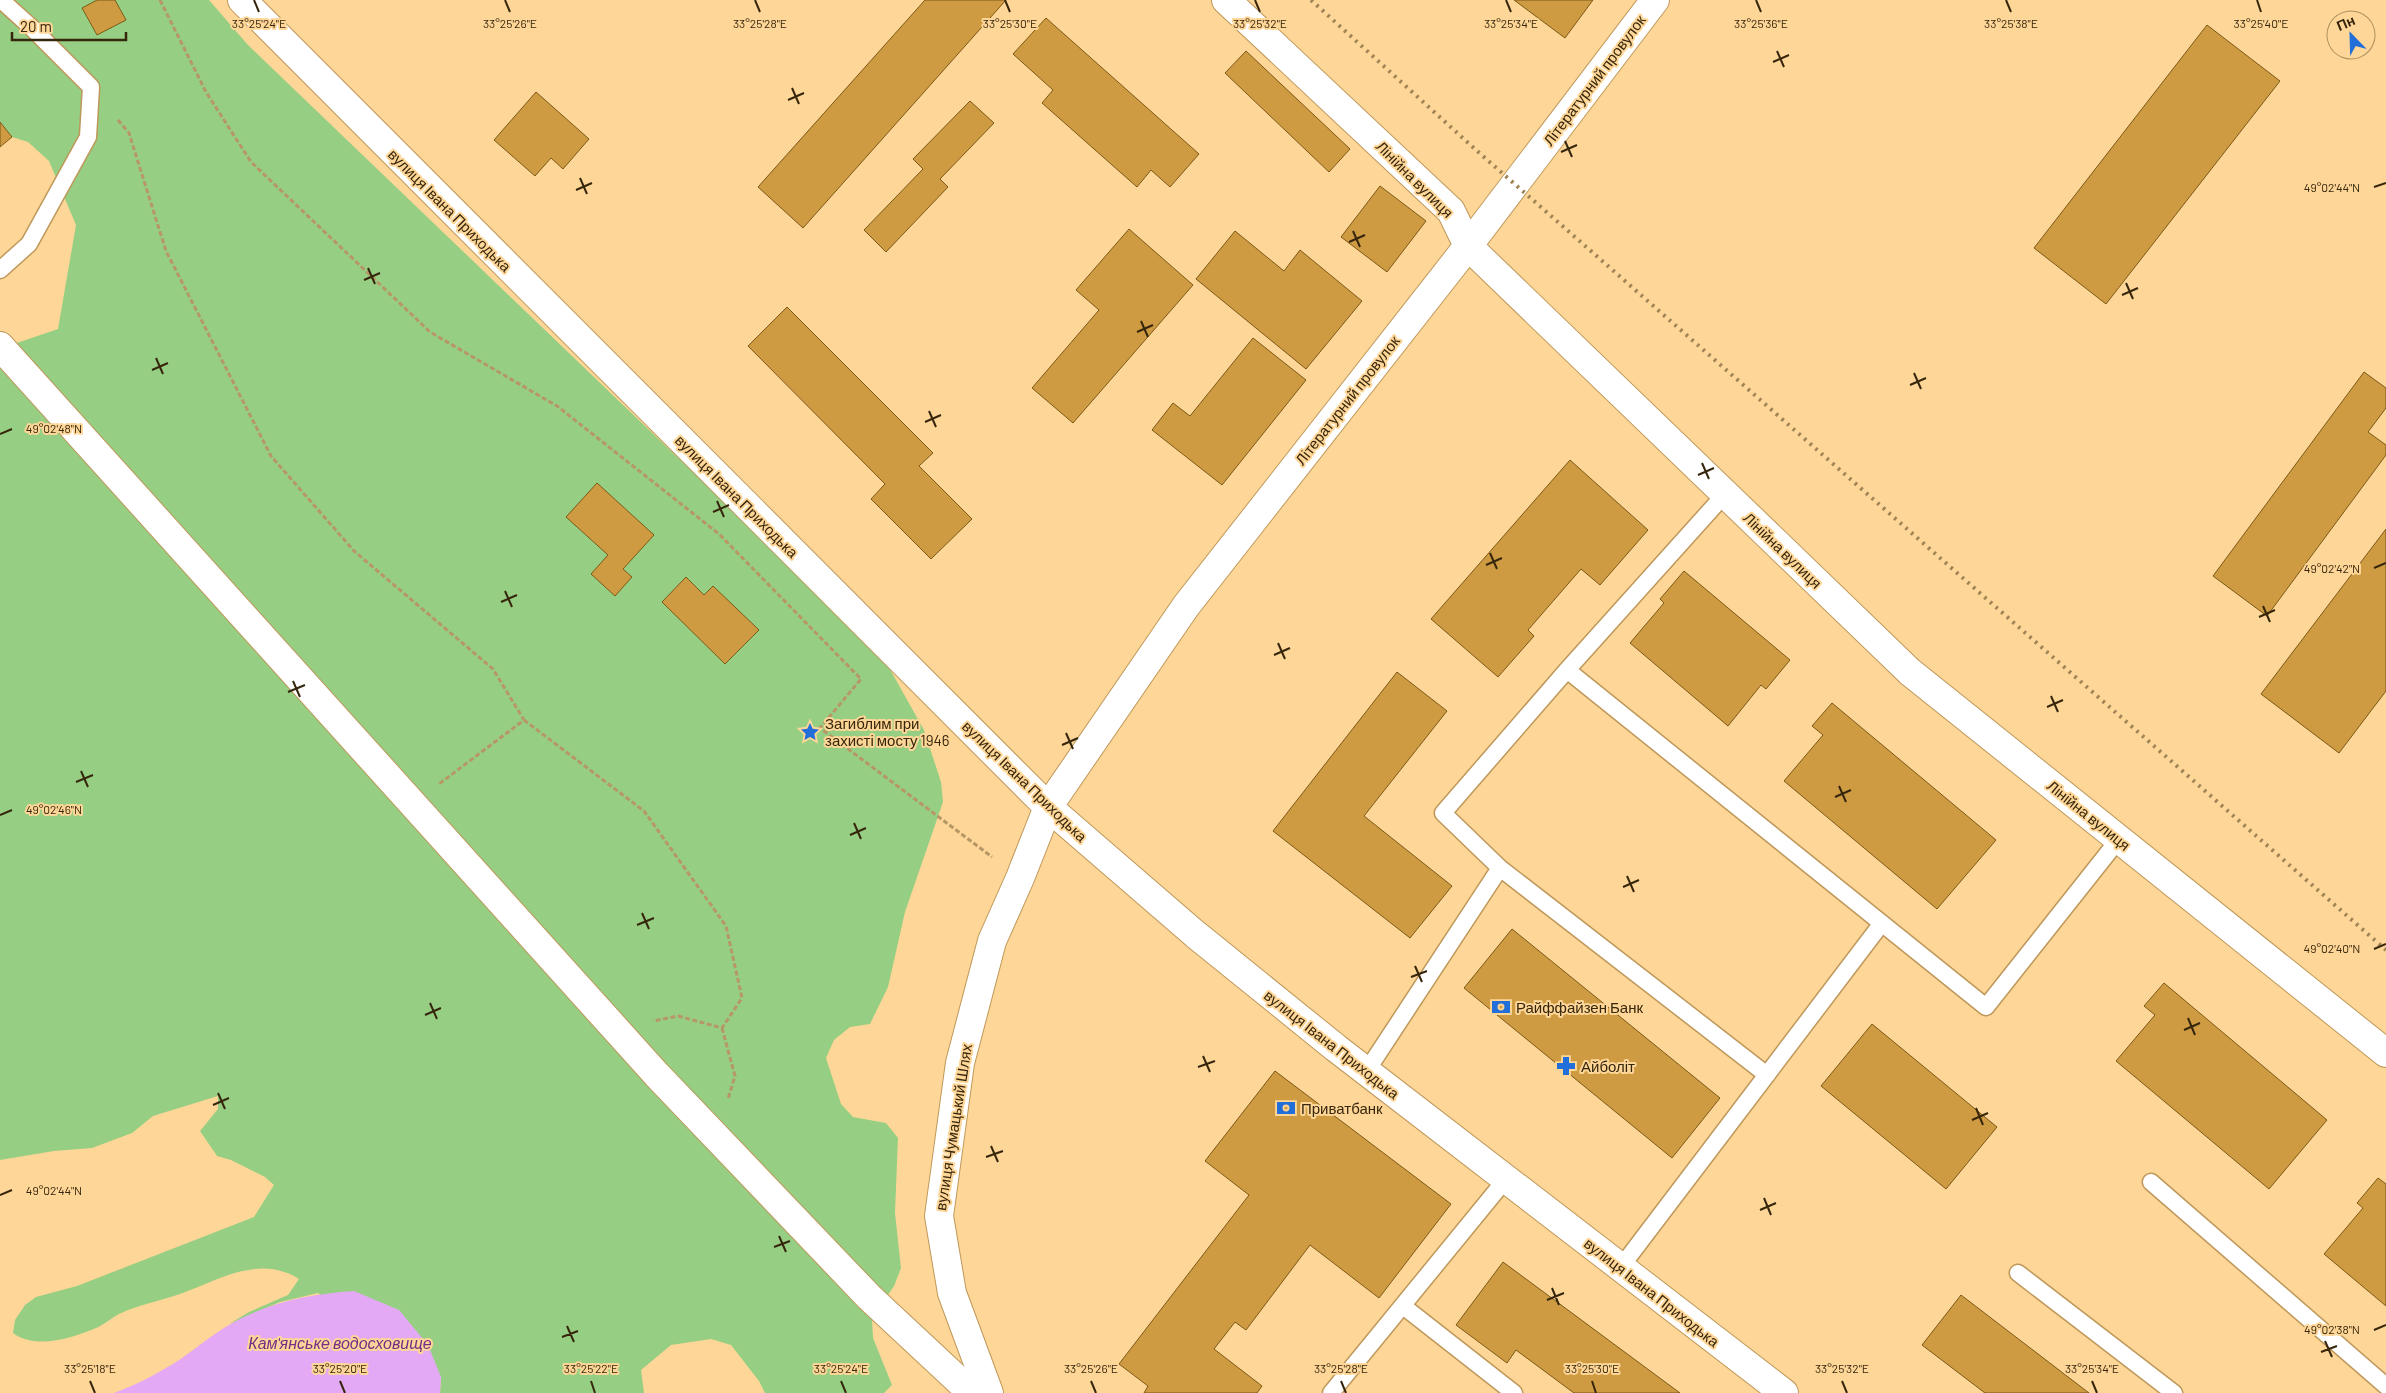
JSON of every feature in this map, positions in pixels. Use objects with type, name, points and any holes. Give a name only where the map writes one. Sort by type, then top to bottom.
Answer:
[{"type":"main road","name":"Лінійна вулиця","points":[[1226,0],[1451,210],[1468,246],[1910,672],[2386,1052]]},
{"type":"main road","name":"Літературний провулок","points":[[1048,807],[1186,606],[1468,246],[1655,0]]},
{"type":"main road","name":"вулиця Івана Приходька","points":[[245,4],[1048,807],[1196,934],[1366,1072],[1784,1393]]},
{"type":"main road","points":[[0,346],[627,1042],[869,1298],[972,1393]]},
{"type":"main road","name":"вулиця Чумацький Шлях","points":[[989,1393],[952,1294],[939,1216],[960,1063],[992,941],[1020,878],[1048,807]]},
{"type":"lane","points":[[0,270],[29,244],[88,137],[91,87],[32,27],[1,0]]},
{"type":"lane","points":[[1725,494],[1567,670],[1443,813],[1500,868],[1767,1075]]},
{"type":"lane","points":[[1567,670],[1986,1007],[2119,839]]},
{"type":"lane","points":[[1366,1072],[1500,868]]},
{"type":"lane","points":[[1620,1267],[1882,923]]},
{"type":"lane","points":[[1332,1393],[1506,1179]]},
{"type":"lane","points":[[2151,1182],[2386,1386]]},
{"type":"lane","points":[[2018,1273],[2174,1393]]},
{"type":"lane","points":[[1403,1306],[1514,1393]]},
{"type":"path","points":[[160,0],[206,92],[251,162],[430,332],[556,406],[719,534],[861,679],[820,728],[1020,878]]},
{"type":"path","points":[[91,87],[129,133],[166,251],[271,456],[354,551],[493,669],[524,720],[644,812],[726,926],[742,998],[722,1028],[735,1076],[724,1111],[709,1130]]},
{"type":"path","points":[[412,804],[524,720]]},
{"type":"path","points":[[627,1042],[648,1022],[678,1016],[722,1028]]},
{"type":"green space","points":[[0,0],[209,0],[248,45],[720,498],[887,664],[924,730],[941,782],[943,802],[905,912],[888,987],[870,1024],[850,1027],[834,1040],[826,1058],[841,1104],[853,1117],[886,1123],[898,1138],[895,1213],[901,1268],[894,1286],[872,1319],[873,1338],[892,1385],[884,1393],[765,1393],[759,1381],[731,1345],[711,1339],[671,1345],[641,1370],[644,1393],[440,1393],[441,1377],[318,1293],[280,1302],[229,1324],[249,1312],[288,1295],[299,1279],[284,1272],[269,1269],[254,1269],[224,1277],[180,1294],[126,1311],[99,1327],[86,1332],[54,1341],[32,1341],[13,1333],[15,1320],[25,1305],[36,1297],[77,1286],[254,1217],[274,1185],[265,1177],[231,1160],[217,1156],[200,1131],[218,1109],[218,1096],[153,1116],[132,1133],[92,1148],[54,1151],[0,1160],[0,342],[11,345],[58,329],[76,225],[49,161],[28,142],[12,137],[0,122]]},
{"type":"water","name":"Кам'янське водосховище","points":[[354,1291],[399,1310],[428,1345],[441,1377],[440,1393],[114,1393],[158,1373],[211,1336],[259,1310],[290,1300]]},
{"type":"building","points":[[97,0],[115,0],[126,20],[97,35],[82,8]]},
{"type":"building","points":[[925,0],[1006,0],[803,228],[758,187]]},
{"type":"building","points":[[1514,0],[1593,0],[1565,38]]},
{"type":"building","points":[[1046,18],[1199,154],[1170,187],[1151,170],[1137,187],[1042,103],[1053,90],[1013,54]]},
{"type":"building","points":[[2207,25],[2280,81],[2106,304],[2034,248]]},
{"type":"building","points":[[1246,51],[1350,149],[1329,172],[1225,73]]},
{"type":"building","points":[[536,92],[589,139],[563,169],[551,158],[535,176],[494,140]]},
{"type":"building","points":[[970,101],[994,123],[940,179],[948,187],[886,252],[864,230],[923,169],[913,159]]},
{"type":"building","points":[[0,122],[12,137],[0,147]]},
{"type":"building","points":[[1380,186],[1426,221],[1387,272],[1341,237]]},
{"type":"building","points":[[1129,229],[1193,285],[1073,423],[1032,388],[1099,310],[1076,290]]},
{"type":"building","points":[[1235,231],[1284,271],[1300,250],[1362,301],[1306,369],[1196,279]]},
{"type":"building","points":[[787,307],[933,453],[919,466],[972,519],[931,559],[871,499],[885,484],[748,346]]},
{"type":"building","points":[[1253,338],[1306,380],[1222,485],[1152,430],[1173,403],[1190,416]]},
{"type":"building","points":[[2364,372],[2386,388],[2386,408],[2368,432],[2386,445],[2386,455],[2267,616],[2213,576]]},
{"type":"building","points":[[1570,460],[1648,530],[1600,585],[1581,569],[1528,630],[1534,636],[1498,677],[1431,619]]},
{"type":"building","points":[[597,483],[654,535],[623,569],[632,577],[615,596],[591,574],[608,555],[566,517]]},
{"type":"building","points":[[2386,529],[2386,691],[2339,753],[2261,694]]},
{"type":"building","points":[[1684,571],[1790,660],[1766,689],[1761,685],[1728,726],[1630,643],[1664,603],[1660,599]]},
{"type":"building","points":[[686,577],[704,595],[713,586],[759,630],[725,664],[662,602]]},
{"type":"building","points":[[1397,672],[1447,711],[1364,816],[1452,886],[1410,938],[1273,831]]},
{"type":"building","points":[[1832,703],[1996,840],[1937,909],[1784,781],[1823,735],[1812,726]]},
{"type":"building","points":[[1512,929],[1720,1098],[1672,1158],[1464,988]]},
{"type":"building","points":[[2164,983],[2327,1120],[2269,1189],[2116,1061],[2155,1015],[2144,1006]]},
{"type":"building","points":[[1872,1024],[1997,1127],[1946,1189],[1821,1086]]},
{"type":"building","points":[[1275,1071],[1451,1204],[1379,1298],[1310,1245],[1246,1330],[1235,1322],[1214,1349],[1262,1386],[1257,1393],[1144,1393],[1148,1386],[1119,1364],[1249,1195],[1205,1161]]},
{"type":"building","points":[[2378,1178],[2386,1184],[2386,1306],[2324,1254],[2363,1208],[2357,1203]]},
{"type":"building","points":[[1503,1262],[1680,1393],[1574,1393],[1516,1350],[1507,1363],[1456,1325]]},
{"type":"building","points":[[1961,1295],[2089,1393],[1985,1393],[1922,1345]]},
{"type":"railway","points":[[1311,0],[1476,150],[2386,950]]},
{"type":"place","name":"Загиблим при захисті мосту 1946","points":[[810,732]]},
{"type":"place","name":"Райффайзен Банк","points":[[1501,1007]]},
{"type":"place","name":"Айболіт","points":[[1566,1066]]},
{"type":"place","name":"Приватбанк","points":[[1286,1108]]}]
